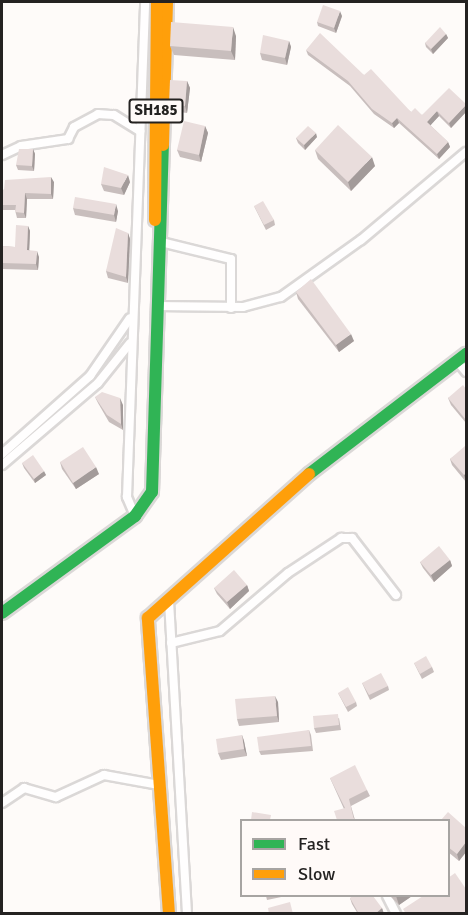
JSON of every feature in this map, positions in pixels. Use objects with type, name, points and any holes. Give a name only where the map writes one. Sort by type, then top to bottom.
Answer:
[{"type":"street","points":[[135,516],[127,497],[130,343],[145,2]]},
{"type":"street","name":"SH185","points":[[155,220],[157,2]]},
{"type":"street","points":[[2,613],[135,516],[152,492],[167,2]]},
{"type":"street","points":[[2,155],[21,146],[68,139],[74,127],[98,114],[114,115],[141,131]]},
{"type":"street","points":[[156,306],[231,308],[281,297],[343,254],[466,152]]},
{"type":"street","points":[[161,242],[231,259],[231,308]]},
{"type":"street","points":[[2,454],[90,376],[132,315]]},
{"type":"street","points":[[2,465],[98,383],[130,343]]},
{"type":"street","points":[[169,914],[148,618],[169,601],[213,554],[287,491],[462,358],[466,372]]},
{"type":"street","points":[[171,643],[220,631],[288,573],[341,538],[352,538],[396,595]]},
{"type":"street","points":[[169,601],[187,914]]},
{"type":"street","points":[[2,803],[24,788],[56,797],[104,776],[159,785]]},
{"type":"street","points":[[388,897],[396,914]]},
{"type":"building","points":[[323,5],[340,11],[334,28],[317,22]]},
{"type":"building","points":[[171,22],[233,27],[231,51],[170,46]]},
{"type":"building","points":[[440,27],[446,34],[431,49],[425,43]]},
{"type":"building","points":[[320,33],[364,75],[371,69],[411,112],[415,108],[422,115],[449,88],[466,104],[449,123],[437,111],[427,122],[448,142],[437,154],[397,118],[392,123],[372,109],[348,81],[306,50]]},
{"type":"building","points":[[263,35],[289,41],[285,58],[260,53]]},
{"type":"building","points":[[170,80],[187,81],[185,106],[169,104]]},
{"type":"building","points":[[184,121],[205,126],[199,155],[177,150]]},
{"type":"building","points":[[338,125],[372,157],[348,182],[315,150]]},
{"type":"building","points":[[308,126],[316,133],[304,145],[296,138]]},
{"type":"building","points":[[19,149],[33,149],[32,166],[16,165]]},
{"type":"building","points":[[104,167],[128,175],[121,188],[101,184]]},
{"type":"building","points":[[51,177],[51,194],[25,193],[24,213],[15,212],[16,205],[2,205],[5,180]]},
{"type":"building","points":[[75,197],[116,204],[114,215],[73,208]]},
{"type":"building","points":[[263,201],[274,220],[264,225],[254,206]]},
{"type":"building","points":[[16,225],[28,226],[27,250],[37,251],[36,264],[2,263],[2,246],[15,247]]},
{"type":"building","points":[[116,228],[128,233],[126,277],[106,271]]},
{"type":"building","points":[[311,279],[351,334],[336,345],[296,292]]},
{"type":"building","points":[[463,385],[466,389],[466,420],[448,398]]},
{"type":"building","points":[[102,392],[120,398],[121,424],[107,415],[95,397]]},
{"type":"building","points":[[465,446],[466,473],[464,475],[450,459]]},
{"type":"building","points":[[83,447],[96,467],[73,483],[60,462]]},
{"type":"building","points":[[33,455],[44,471],[34,479],[22,463]]},
{"type":"building","points":[[439,546],[450,560],[431,575],[420,562]]},
{"type":"building","points":[[234,570],[247,585],[227,602],[214,588]]},
{"type":"building","points":[[426,656],[432,667],[420,674],[414,663]]},
{"type":"building","points":[[381,673],[388,686],[369,695],[362,683]]},
{"type":"building","points":[[348,687],[356,702],[346,707],[338,693]]},
{"type":"building","points":[[275,696],[277,716],[237,719],[235,699]]},
{"type":"building","points":[[338,714],[339,725],[314,728],[313,716]]},
{"type":"building","points":[[309,730],[311,746],[259,751],[257,737]]},
{"type":"building","points":[[242,735],[244,749],[218,753],[216,739]]},
{"type":"building","points":[[355,765],[367,790],[349,799],[354,819],[337,819],[334,811],[345,808],[330,778]]},
{"type":"building","points":[[252,812],[271,815],[270,819],[251,819]]},
{"type":"building","points":[[448,812],[466,828],[466,842],[457,854],[450,849],[450,819],[442,819]]},
{"type":"building","points":[[455,873],[466,889],[466,914],[406,914],[403,909],[421,897],[450,897],[450,877]]},
{"type":"building","points":[[374,897],[382,908],[375,914],[359,914],[350,898]]},
{"type":"building","points":[[290,902],[293,914],[269,914],[268,908]]},
{"type":"traffic: fast","points":[[2,613],[135,516],[152,492],[163,145]]},
{"type":"traffic: fast","points":[[309,474],[466,354]]},
{"type":"traffic: slow","points":[[155,220],[157,2]]},
{"type":"traffic: slow","points":[[163,145],[167,2]]},
{"type":"traffic: slow","points":[[169,914],[148,618],[309,474]]}]
